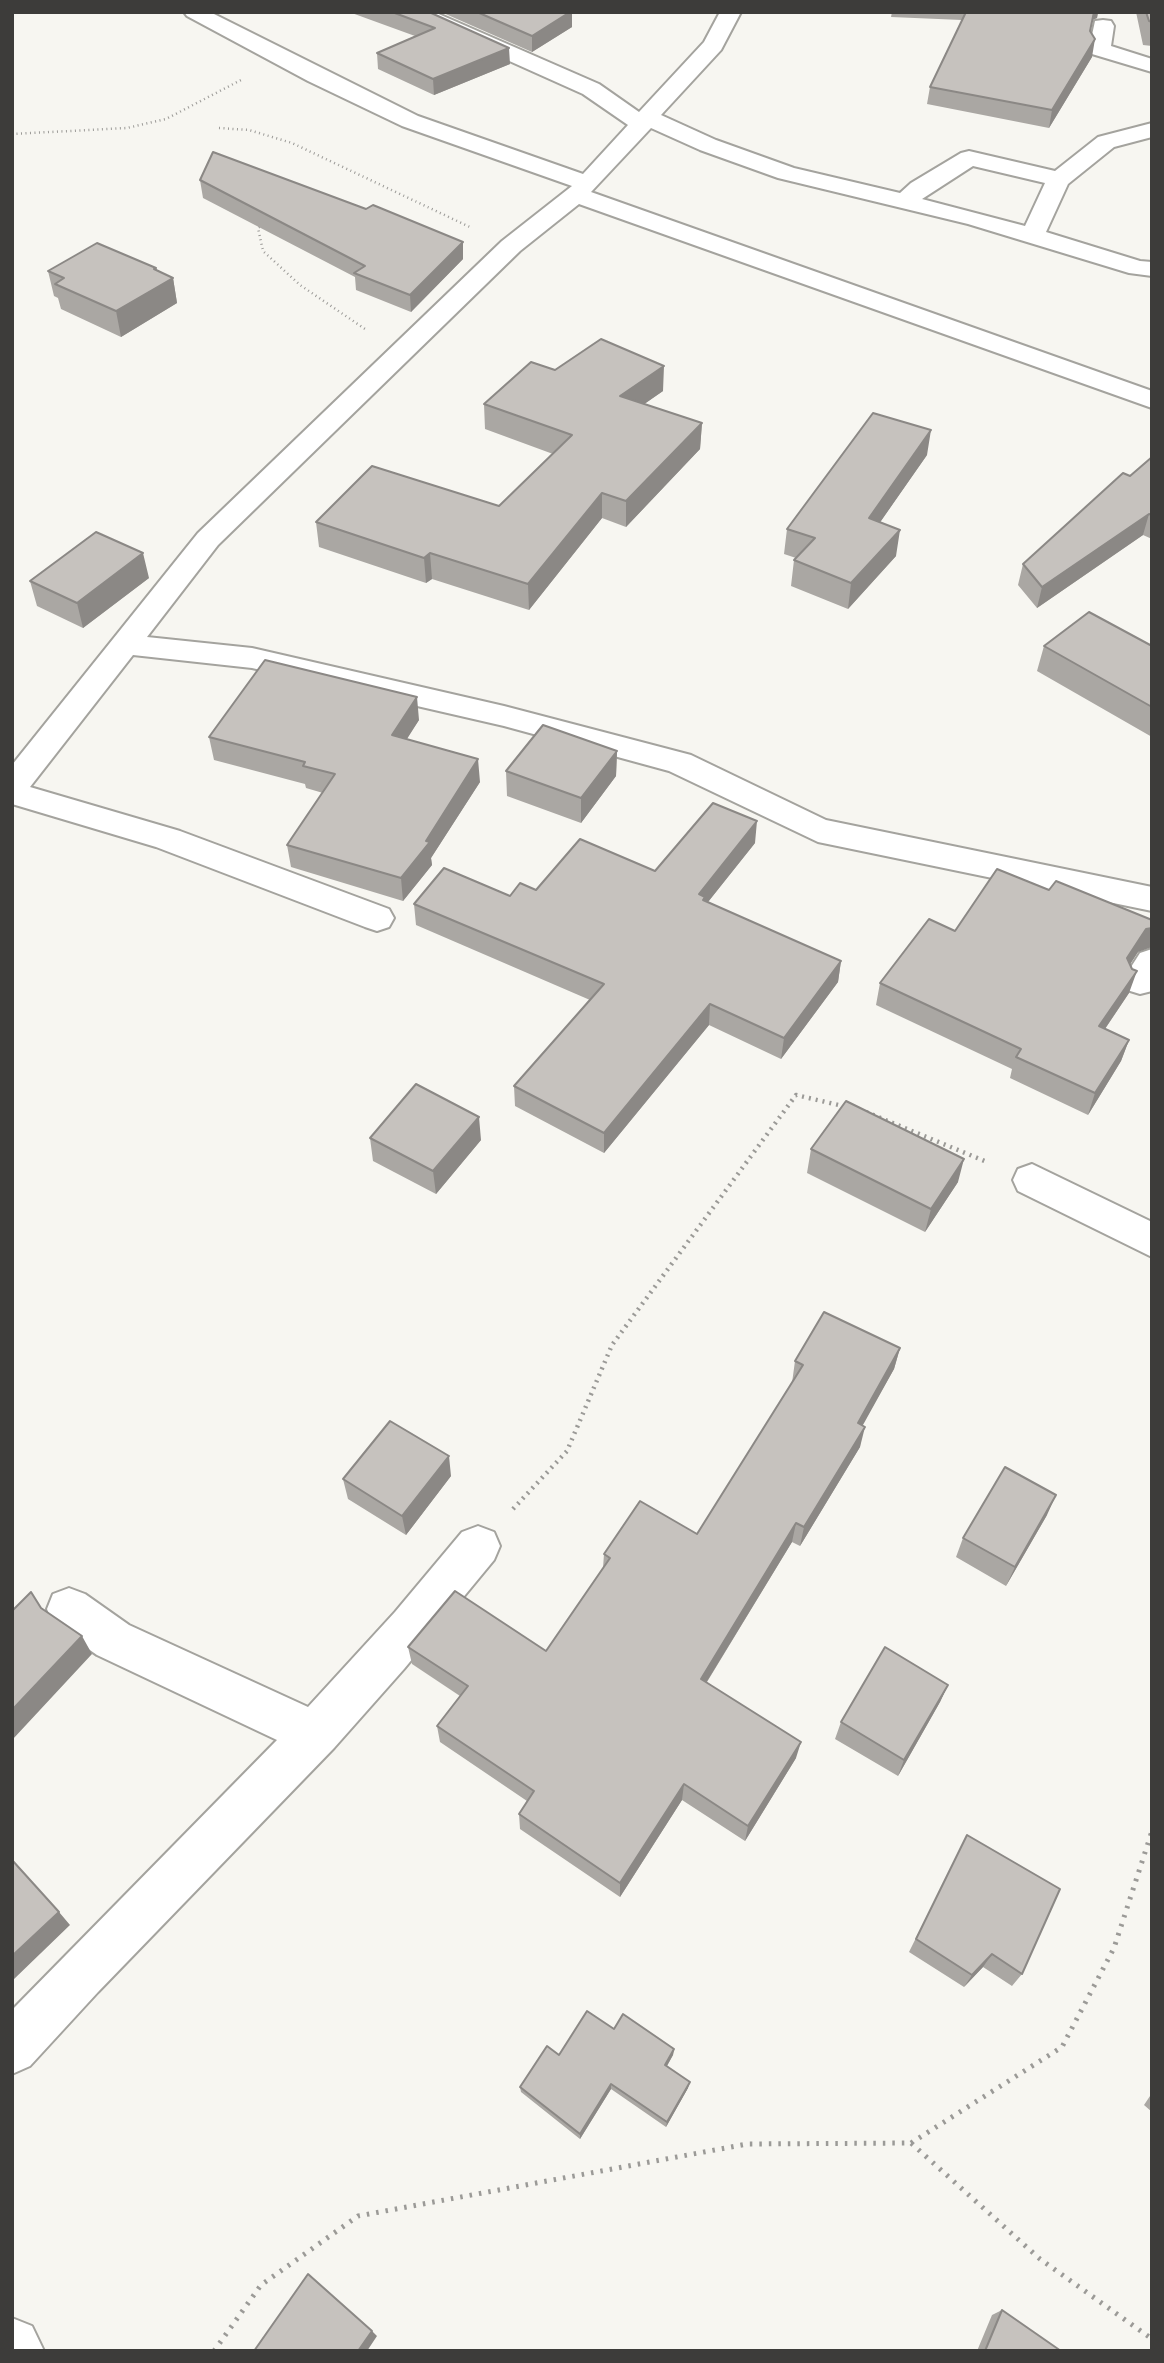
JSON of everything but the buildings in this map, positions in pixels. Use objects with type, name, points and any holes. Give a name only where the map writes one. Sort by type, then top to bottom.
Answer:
[{"type":"street","points":[[194,12],[282,59],[410,121],[582,189],[1152,400]]},
{"type":"street","points":[[416,12],[591,89],[645,121],[786,173],[1151,267]]},
{"type":"street","points":[[377,918],[168,839],[12,790],[208,539],[511,246],[582,189],[713,45],[731,12]]},
{"type":"street","points":[[1103,26],[1100,49],[1152,66]]},
{"type":"street","points":[[1032,236],[1058,180],[1106,142],[1152,130]]},
{"type":"street","points":[[905,202],[919,188],[969,158],[1027,170],[1058,180]]},
{"type":"street","points":[[126,645],[252,658],[504,716],[680,763],[818,830],[1152,899]]},
{"type":"street","points":[[1032,1180],[1152,1241]]},
{"type":"street","points":[[12,2048],[83,1968],[314,1734],[426,1611],[478,1546]]},
{"type":"street","points":[[69,1609],[113,1640],[314,1734]]},
{"type":"street","points":[[12,2346],[16,2351]]},
{"type":"path","points":[[12,134],[127,128],[166,119],[282,59]]},
{"type":"path","points":[[219,128],[250,130],[292,143],[511,246]]},
{"type":"path","points":[[265,223],[257,228],[263,251],[300,285],[401,352]]},
{"type":"path","points":[[478,1546],[567,1451],[612,1345],[796,1095],[868,1112],[1032,1180]]},
{"type":"path","points":[[214,2351],[261,2285],[358,2216],[747,2144],[911,2143],[1062,2047],[1114,1948],[1152,1831]]},
{"type":"path","points":[[911,2143],[1040,2259],[1152,2339]]}]
